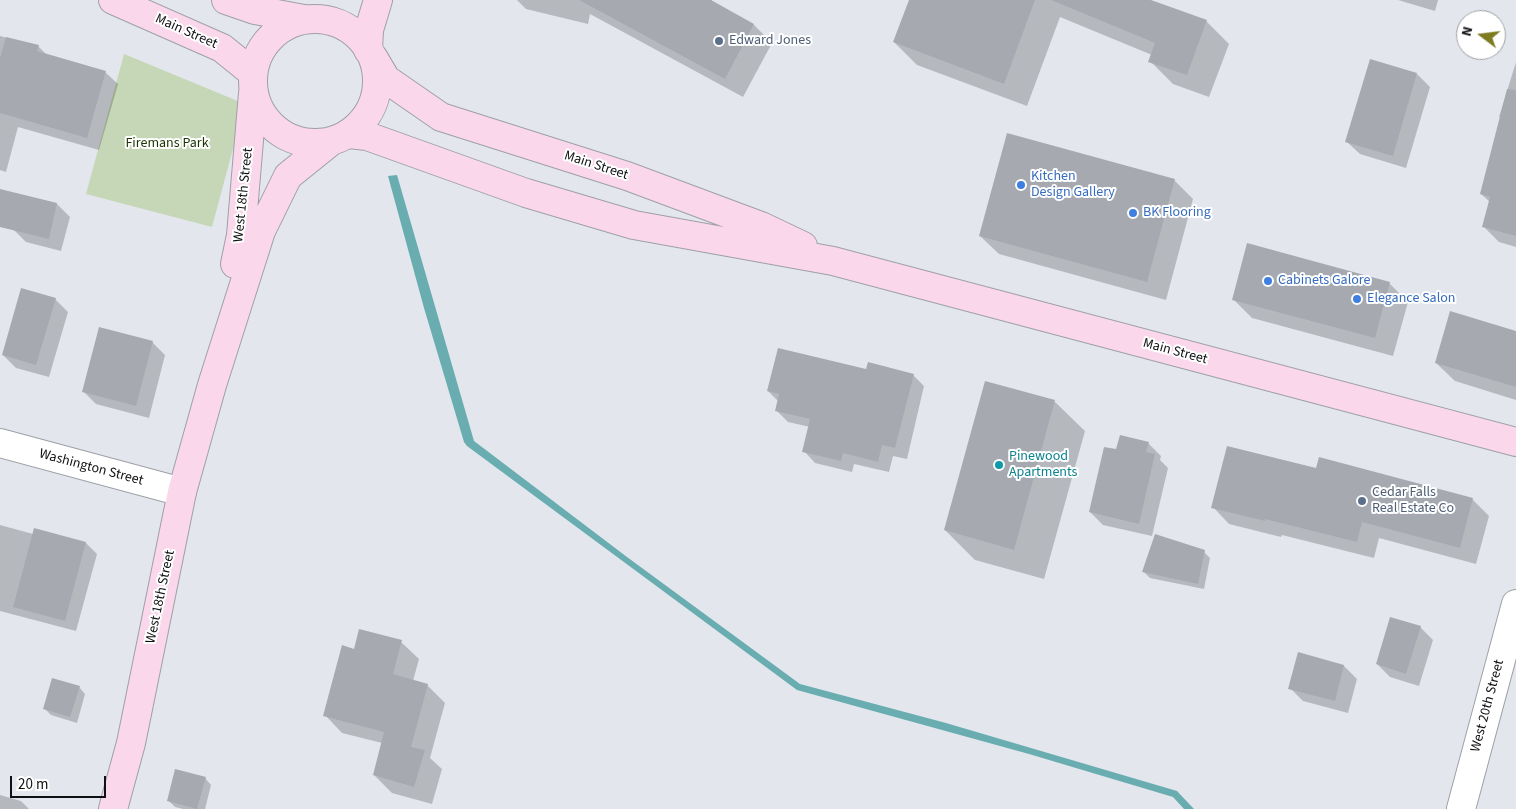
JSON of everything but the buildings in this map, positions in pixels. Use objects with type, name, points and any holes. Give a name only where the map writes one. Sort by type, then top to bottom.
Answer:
[{"type":"main road","name":"Main Street","points":[[113,0],[222,48],[253,82]]},
{"type":"main road","points":[[226,0],[256,10],[319,13],[344,26],[361,38],[371,54]]},
{"type":"main road","points":[[319,13],[285,26],[270,38],[259,54],[253,82],[260,110],[271,126],[287,137],[308,144],[339,138],[365,119],[375,99],[378,78],[371,54],[370,30],[378,0]]},
{"type":"main road","name":"Main Street","points":[[371,54],[386,79],[441,117],[627,176],[761,226],[833,261]]},
{"type":"main road","name":"West 18th Street","points":[[212,385],[241,235],[253,82]]},
{"type":"main road","name":"Main Street","points":[[339,138],[367,136],[526,193],[634,225],[833,261],[1516,442]]},
{"type":"main road","name":"West 18th Street","points":[[113,809],[131,743],[182,492],[212,385],[261,231],[288,176],[339,138]]},
{"type":"street","name":"Washington Street","points":[[0,443],[182,492]]},
{"type":"street","name":"West 20th Street","points":[[1461,809],[1516,604]]},
{"type":"green space","name":"Firemans Park","points":[[124,54],[245,104],[212,227],[86,194]]},
{"type":"water","points":[[397,175],[474,441],[627,557],[800,684],[946,723],[1177,791],[1194,809],[1184,809],[1173,797],[1029,754],[797,690],[467,446],[464,442],[424,308],[388,176]]},
{"type":"place","name":"Edward Jones","points":[[719,41]]},
{"type":"place","name":"Kitchen Design Gallery","points":[[1021,185]]},
{"type":"place","name":"BK Flooring","points":[[1133,213]]},
{"type":"place","name":"Cabinets Galore","points":[[1268,281]]},
{"type":"place","name":"Elegance Salon","points":[[1357,299]]},
{"type":"place","name":"Pinewood Apartments","points":[[999,465]]},
{"type":"place","name":"Cedar Falls Real Estate Co","points":[[1362,501]]}]
